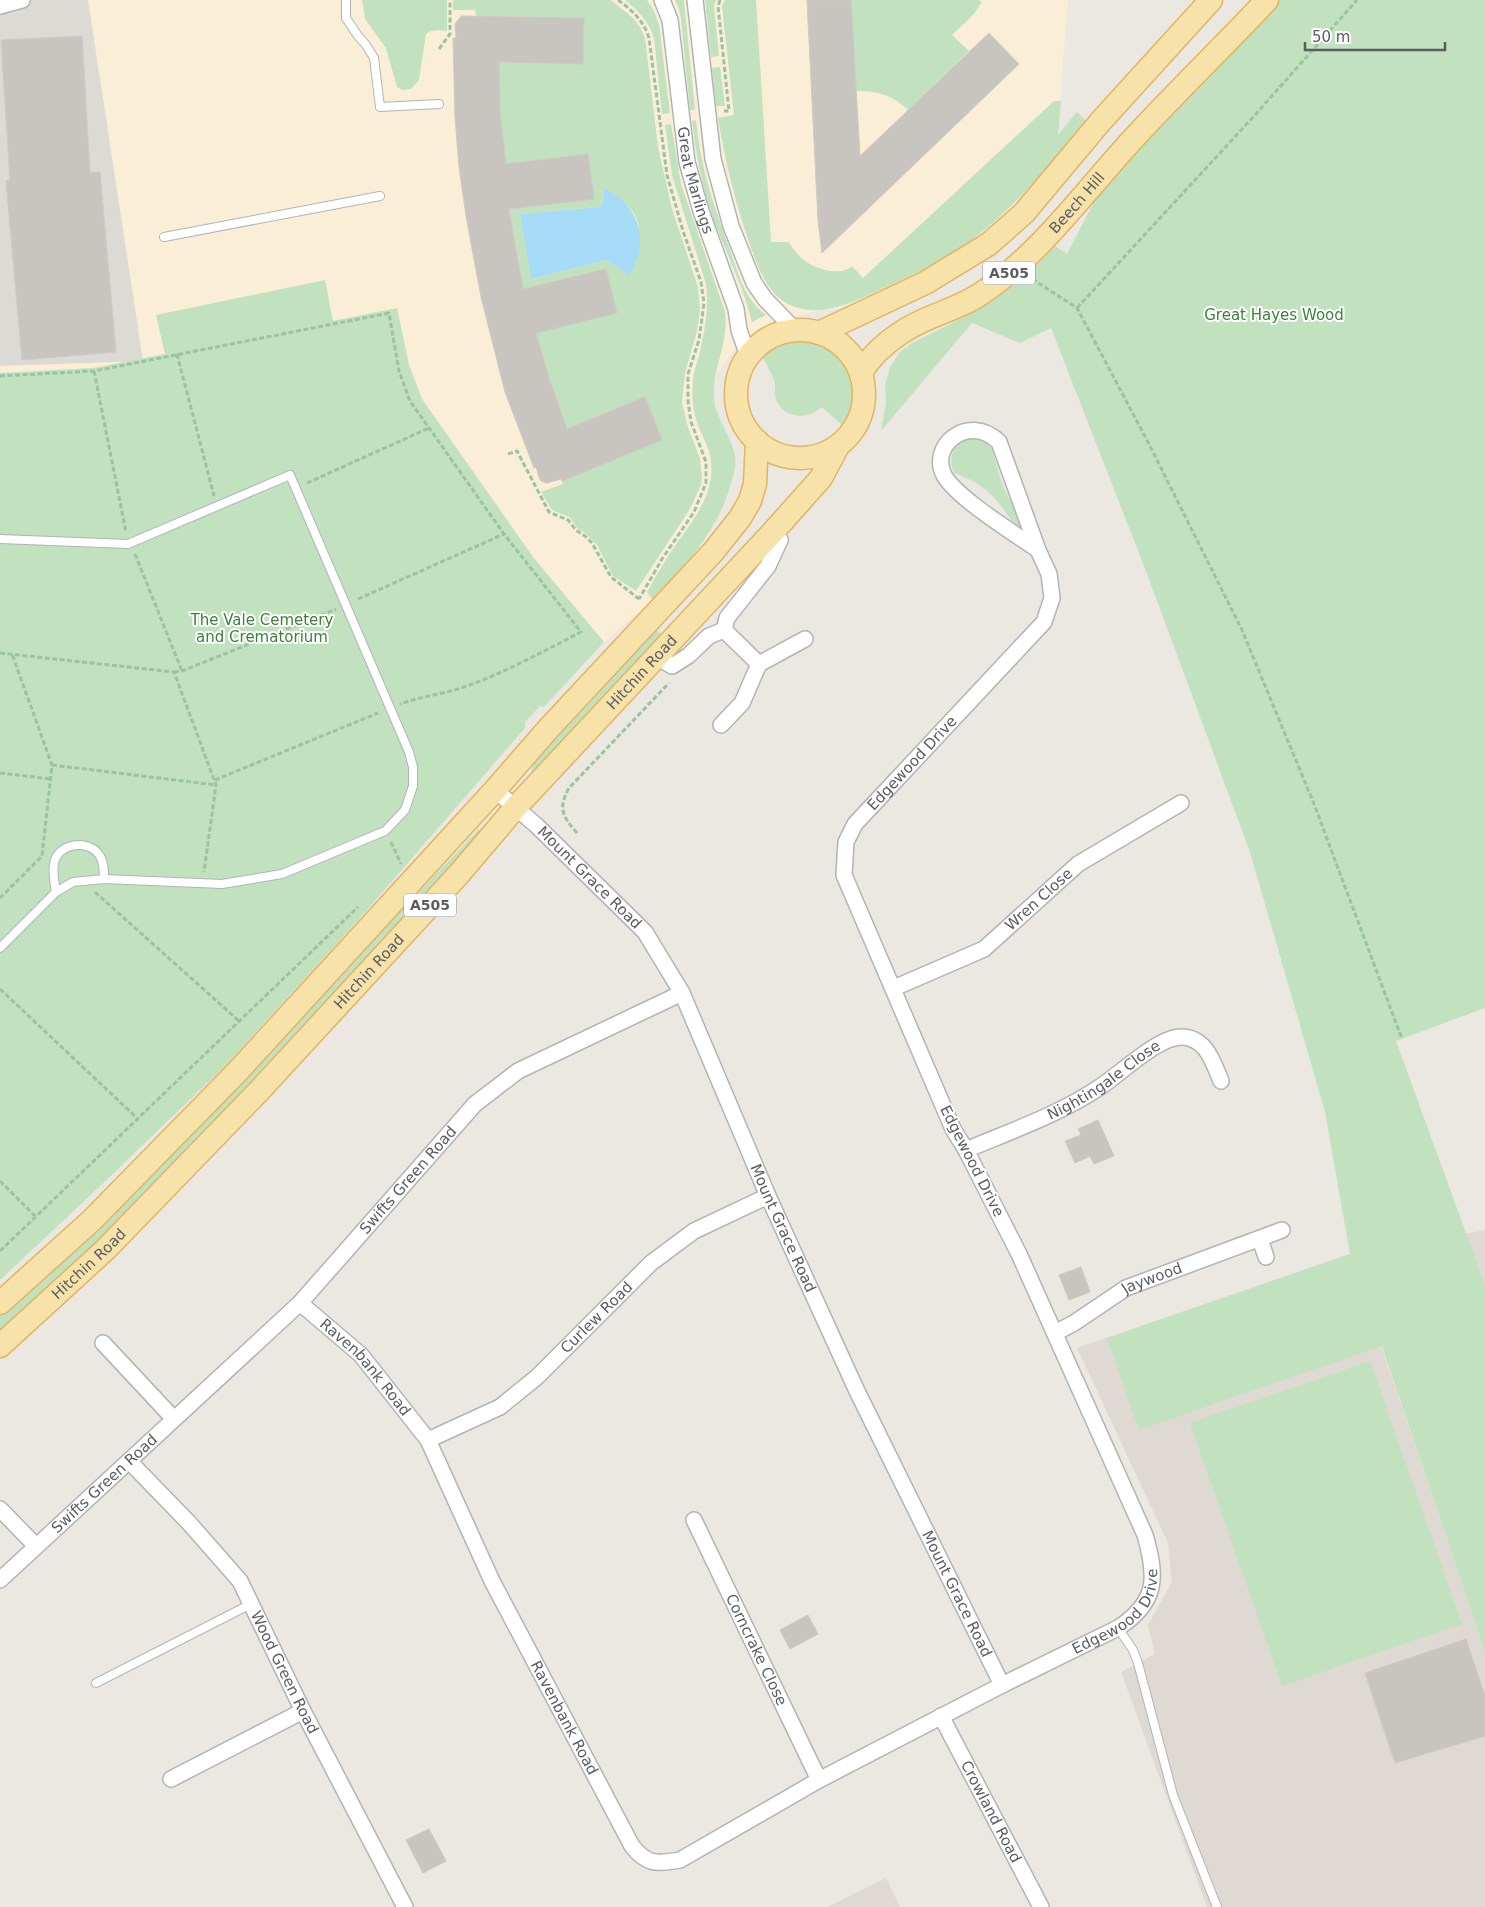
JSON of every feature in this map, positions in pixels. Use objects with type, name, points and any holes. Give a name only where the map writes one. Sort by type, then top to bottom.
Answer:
[{"type":"main road","name":"A505","points":[[819,333],[925,284],[989,244],[1024,213],[1101,121],[1211,0]]},
{"type":"main road","name":"Beech Hill","points":[[861,373],[870,358],[907,329],[978,296],[1014,268],[1046,237],[1133,139],[1267,0]]},
{"type":"main road","name":"A505","points":[[795,330],[819,333],[833,339],[845,348],[854,359],[861,373],[864,389],[864,405],[859,421],[850,435],[838,446],[823,454],[805,458],[788,457],[771,451],[757,441],[748,432],[741,420],[736,400],[737,380],[748,356],[769,338],[795,330]]},
{"type":"main road","name":"Hitchin Road","points":[[0,1303],[92,1220],[237,1072],[495,790],[549,728],[713,552],[750,502],[755,484],[757,441]]},
{"type":"main road","name":"Hitchin Road","points":[[0,1346],[106,1249],[258,1092],[459,874],[515,808],[772,533],[821,478],[838,446]]},
{"type":"street","points":[[0,6],[22,0]]},
{"type":"street","name":"Great Marlings","points":[[662,0],[670,20],[687,162],[700,211],[736,309],[739,330],[748,356]]},
{"type":"street","name":"Great Marlings","points":[[695,0],[713,159],[731,226],[754,283],[765,299],[795,330]]},
{"type":"street","name":"Edgewood Drive","points":[[941,1716],[1118,1628],[1132,1619],[1146,1602],[1153,1580],[1152,1558],[1145,1535],[1019,1254],[966,1150],[953,1129],[844,875],[846,842],[855,824],[1044,622],[1052,598],[1049,574],[1038,550],[999,442],[991,435],[982,431],[969,430],[954,436],[945,446],[941,459],[944,475],[971,502],[1038,550]]},
{"type":"street","points":[[724,630],[727,618],[768,566],[780,540],[772,533]]},
{"type":"street","points":[[658,656],[672,666],[688,656],[709,636],[724,630]]},
{"type":"street","points":[[724,630],[759,664]]},
{"type":"street","points":[[721,725],[742,703],[759,664],[805,639]]},
{"type":"street","name":"Mount Grace Road","points":[[495,790],[536,825],[645,932],[682,993],[768,1196],[856,1389],[1002,1685]]},
{"type":"street","name":"Wren Close","points":[[894,988],[984,949],[1078,864],[1181,803]]},
{"type":"street","name":"Swifts Green Road","points":[[0,1580],[300,1303],[475,1104],[518,1071],[682,993]]},
{"type":"street","name":"Nightingale Close","points":[[966,1150],[1062,1109],[1100,1087],[1171,1038],[1190,1038],[1202,1044],[1209,1052],[1221,1081]]},
{"type":"street","name":"Curlew Road","points":[[428,1440],[500,1407],[537,1377],[651,1263],[694,1231],[768,1196]]},
{"type":"street","name":"Jaywood","points":[[1055,1333],[1074,1323],[1126,1288],[1282,1230]]},
{"type":"street","points":[[1260,1239],[1266,1257]]},
{"type":"street","name":"Ravenbank Road","points":[[300,1303],[361,1355],[428,1440],[492,1581],[632,1846],[640,1856],[654,1863],[680,1860],[818,1780],[941,1716]]},
{"type":"street","points":[[103,1343],[174,1419]]},
{"type":"street","name":"Wood Green Road","points":[[129,1461],[190,1524],[240,1582],[303,1711],[405,1907]]},
{"type":"street","points":[[0,1509],[36,1546]]},
{"type":"street","name":"Corncrake Close","points":[[694,1520],[818,1780]]},
{"type":"street","points":[[172,1779],[303,1711]]},
{"type":"street","name":"Crowland Road","points":[[941,1716],[1041,1907]]},
{"type":"lane","points":[[346,0],[346,18],[374,58],[380,106],[439,104]]},
{"type":"lane","points":[[164,237],[380,196]]},
{"type":"lane","points":[[0,539],[129,543],[290,475],[409,752],[413,767],[413,786],[405,810],[385,831],[282,874],[222,884],[104,879],[73,882],[56,892],[0,948]]},
{"type":"lane","points":[[56,892],[54,864],[56,858],[64,849],[73,845],[86,845],[100,855],[104,879]]},
{"type":"lane","points":[[96,1683],[251,1604]]},
{"type":"lane","points":[[1118,1628],[1133,1650],[1138,1664],[1173,1795],[1217,1907]]},
{"type":"path","points":[[439,49],[450,34],[450,0]]},
{"type":"path","points":[[508,454],[517,451],[549,512],[568,520],[576,530],[592,543],[611,577],[639,599],[662,559],[694,512],[706,483],[706,462],[691,422],[688,400],[688,374],[699,340],[704,303],[701,282],[683,231],[667,174],[646,27],[637,16],[618,0]]},
{"type":"path","points":[[720,0],[718,6],[729,111]]},
{"type":"path","points":[[1077,308],[1255,115],[1356,0]]},
{"type":"path","points":[[1014,268],[1077,308],[1150,444],[1242,630],[1314,804],[1402,1039]]},
{"type":"path","points":[[0,376],[94,370],[389,313],[403,384],[410,401],[504,534],[581,632],[497,674],[439,694],[415,698],[215,780]]},
{"type":"path","points":[[176,354],[216,506]]},
{"type":"path","points":[[94,370],[129,543],[182,671]]},
{"type":"path","points":[[296,488],[429,428]]},
{"type":"path","points":[[0,653],[174,672],[216,785],[202,884]]},
{"type":"path","points":[[0,898],[42,856],[52,764],[12,654]]},
{"type":"path","points":[[577,833],[569,824],[562,809],[562,801],[570,788],[673,680]]},
{"type":"path","points":[[52,764],[216,785]]},
{"type":"path","points":[[0,773],[51,779]]},
{"type":"path","points":[[385,831],[401,865]]},
{"type":"path","points":[[84,882],[240,1022]]},
{"type":"path","points":[[0,1251],[359,906]]},
{"type":"path","points":[[0,989],[138,1119]]},
{"type":"path","points":[[0,1181],[36,1217]]},
{"type":"shaded area","points":[[0,0],[1068,0],[1059,113],[1009,208],[976,237],[911,276],[843,306],[779,319],[760,328],[737,346],[717,373],[713,396],[719,417],[735,456],[735,473],[727,499],[711,532],[691,558],[653,600],[604,642],[533,557],[422,399],[409,365],[397,308],[93,368],[0,373]]},
{"type":"shaded area","points":[[0,0],[88,0],[143,361],[0,366]]},
{"type":"shaded area","points":[[1485,1230],[1485,1285],[1466,1234]]},
{"type":"shaded area","points":[[1350,1254],[1485,1652],[1485,1907],[1207,1907],[1121,1672],[1155,1654],[1148,1625],[1172,1582],[1168,1543],[1077,1348]]},
{"type":"shaded area","points":[[886,1878],[900,1907],[827,1907]]},
{"type":"green space","points":[[362,0],[447,0],[447,31],[439,30],[426,34],[419,80],[411,89],[402,90],[397,87],[386,48],[365,19]]},
{"type":"green space","points":[[453,0],[611,0],[633,18],[645,38],[658,147],[672,209],[698,287],[700,310],[697,331],[685,373],[682,403],[688,427],[700,459],[702,478],[701,485],[690,509],[636,591],[613,576],[597,545],[584,532],[578,529],[569,517],[552,510],[541,492],[563,484],[562,481],[662,440],[645,398],[567,429],[550,381],[536,333],[617,313],[606,269],[523,289],[509,209],[594,199],[588,154],[506,164],[500,112],[499,62],[583,64],[584,18],[476,16],[475,10],[453,10]],"holes":[[[603,189],[631,209],[639,228],[629,274],[607,260],[531,279],[520,214],[600,207],[604,200]]]},
{"type":"green space","points":[[625,0],[647,0],[654,11],[659,25],[670,113],[662,114],[652,32],[642,17]]},
{"type":"green space","points":[[675,0],[684,0],[695,110],[690,110],[681,19]]},
{"type":"green space","points":[[705,0],[716,0],[714,6],[719,56],[711,57]]},
{"type":"green space","points":[[725,0],[756,0],[771,242],[789,242],[795,252],[802,258],[821,269],[842,271],[852,266],[863,278],[1054,101],[1061,101],[1058,135],[1077,112],[1087,122],[1007,210],[977,236],[953,253],[913,275],[848,303],[825,310],[801,309],[779,298],[764,279],[749,242],[731,181],[718,118],[734,115],[722,6]]},
{"type":"green space","points":[[851,0],[978,0],[982,2],[973,15],[952,35],[969,51],[908,110],[891,97],[871,92],[856,91]]},
{"type":"green space","name":"Great Hayes Wood","points":[[1278,0],[1485,0],[1485,1008],[1396,1041],[1485,1285],[1485,1652],[1382,1346],[1139,1430],[1107,1338],[1350,1254],[1325,1112],[1250,852],[1146,571],[1051,328],[1020,343],[972,323],[881,431],[886,403],[885,385],[890,367],[900,352],[912,343],[964,317],[1002,292],[1030,269],[1052,244],[1067,254],[1097,196],[1142,137]]},
{"type":"green space","points":[[720,67],[725,106],[716,106],[712,68]]},
{"type":"green space","points":[[696,120],[701,154],[718,218],[743,286],[753,302],[766,315],[752,322],[744,295],[713,218],[706,194],[692,121]]},
{"type":"green space","points":[[671,124],[681,184],[725,312],[725,334],[714,384],[714,395],[717,411],[733,449],[735,464],[724,504],[708,534],[699,548],[653,600],[647,592],[705,499],[711,474],[710,456],[693,407],[694,374],[706,320],[706,284],[672,175],[665,125]]},
{"type":"green space","name":"The Vale Cemetery and Crematorium","points":[[325,280],[333,321],[397,308],[409,365],[422,399],[533,557],[604,642],[544,707],[540,706],[525,722],[525,728],[360,918],[225,1066],[0,1280],[0,373],[93,368],[165,354],[156,315]]},
{"type":"green space","points":[[801,340],[816,344],[829,351],[840,360],[847,371],[851,383],[852,396],[849,410],[842,425],[822,407],[802,416],[789,413],[778,404],[773,378],[762,356],[780,345]]},
{"type":"green space","points":[[972,438],[981,439],[992,448],[1002,484],[1022,525],[1022,529],[1017,528],[997,501],[984,488],[954,473],[951,461],[954,451],[961,442]]},
{"type":"green space","points":[[653,627],[661,634],[548,758],[531,773],[533,761]]},
{"type":"green space","points":[[479,829],[481,833],[196,1144],[107,1232],[0,1332],[0,1314],[402,904],[418,893]]},
{"type":"green space","points":[[1370,1361],[1462,1624],[1282,1686],[1190,1423]]},
{"type":"water","points":[[603,188],[625,203],[633,213],[638,225],[640,237],[639,250],[636,262],[629,275],[607,260],[531,279],[520,214],[600,207],[604,200]]},
{"type":"building","points":[[807,0],[851,0],[860,156],[989,33],[1019,64],[822,253],[818,220]]},
{"type":"building","points":[[461,16],[584,18],[583,64],[499,62],[500,112],[506,164],[588,154],[594,199],[509,209],[523,289],[606,269],[617,313],[536,333],[550,381],[567,429],[645,397],[662,440],[562,481],[561,479],[547,483],[543,482],[540,480],[536,467],[534,468],[505,392],[481,297],[466,216],[459,167],[455,117],[453,38],[456,38],[455,24]]},
{"type":"building","points":[[82,36],[90,173],[100,172],[116,352],[22,360],[6,181],[10,180],[1,40]]},
{"type":"building","points":[[1098,1120],[1114,1156],[1094,1164],[1090,1156],[1075,1163],[1065,1141],[1081,1135],[1078,1129]]},
{"type":"building","points":[[1081,1267],[1090,1292],[1069,1300],[1059,1275]]},
{"type":"building","points":[[808,1615],[818,1634],[790,1649],[780,1630]]},
{"type":"building","points":[[1466,1639],[1485,1696],[1485,1736],[1395,1763],[1365,1673]]},
{"type":"building","points":[[429,1829],[446,1861],[423,1873],[406,1840]]}]
